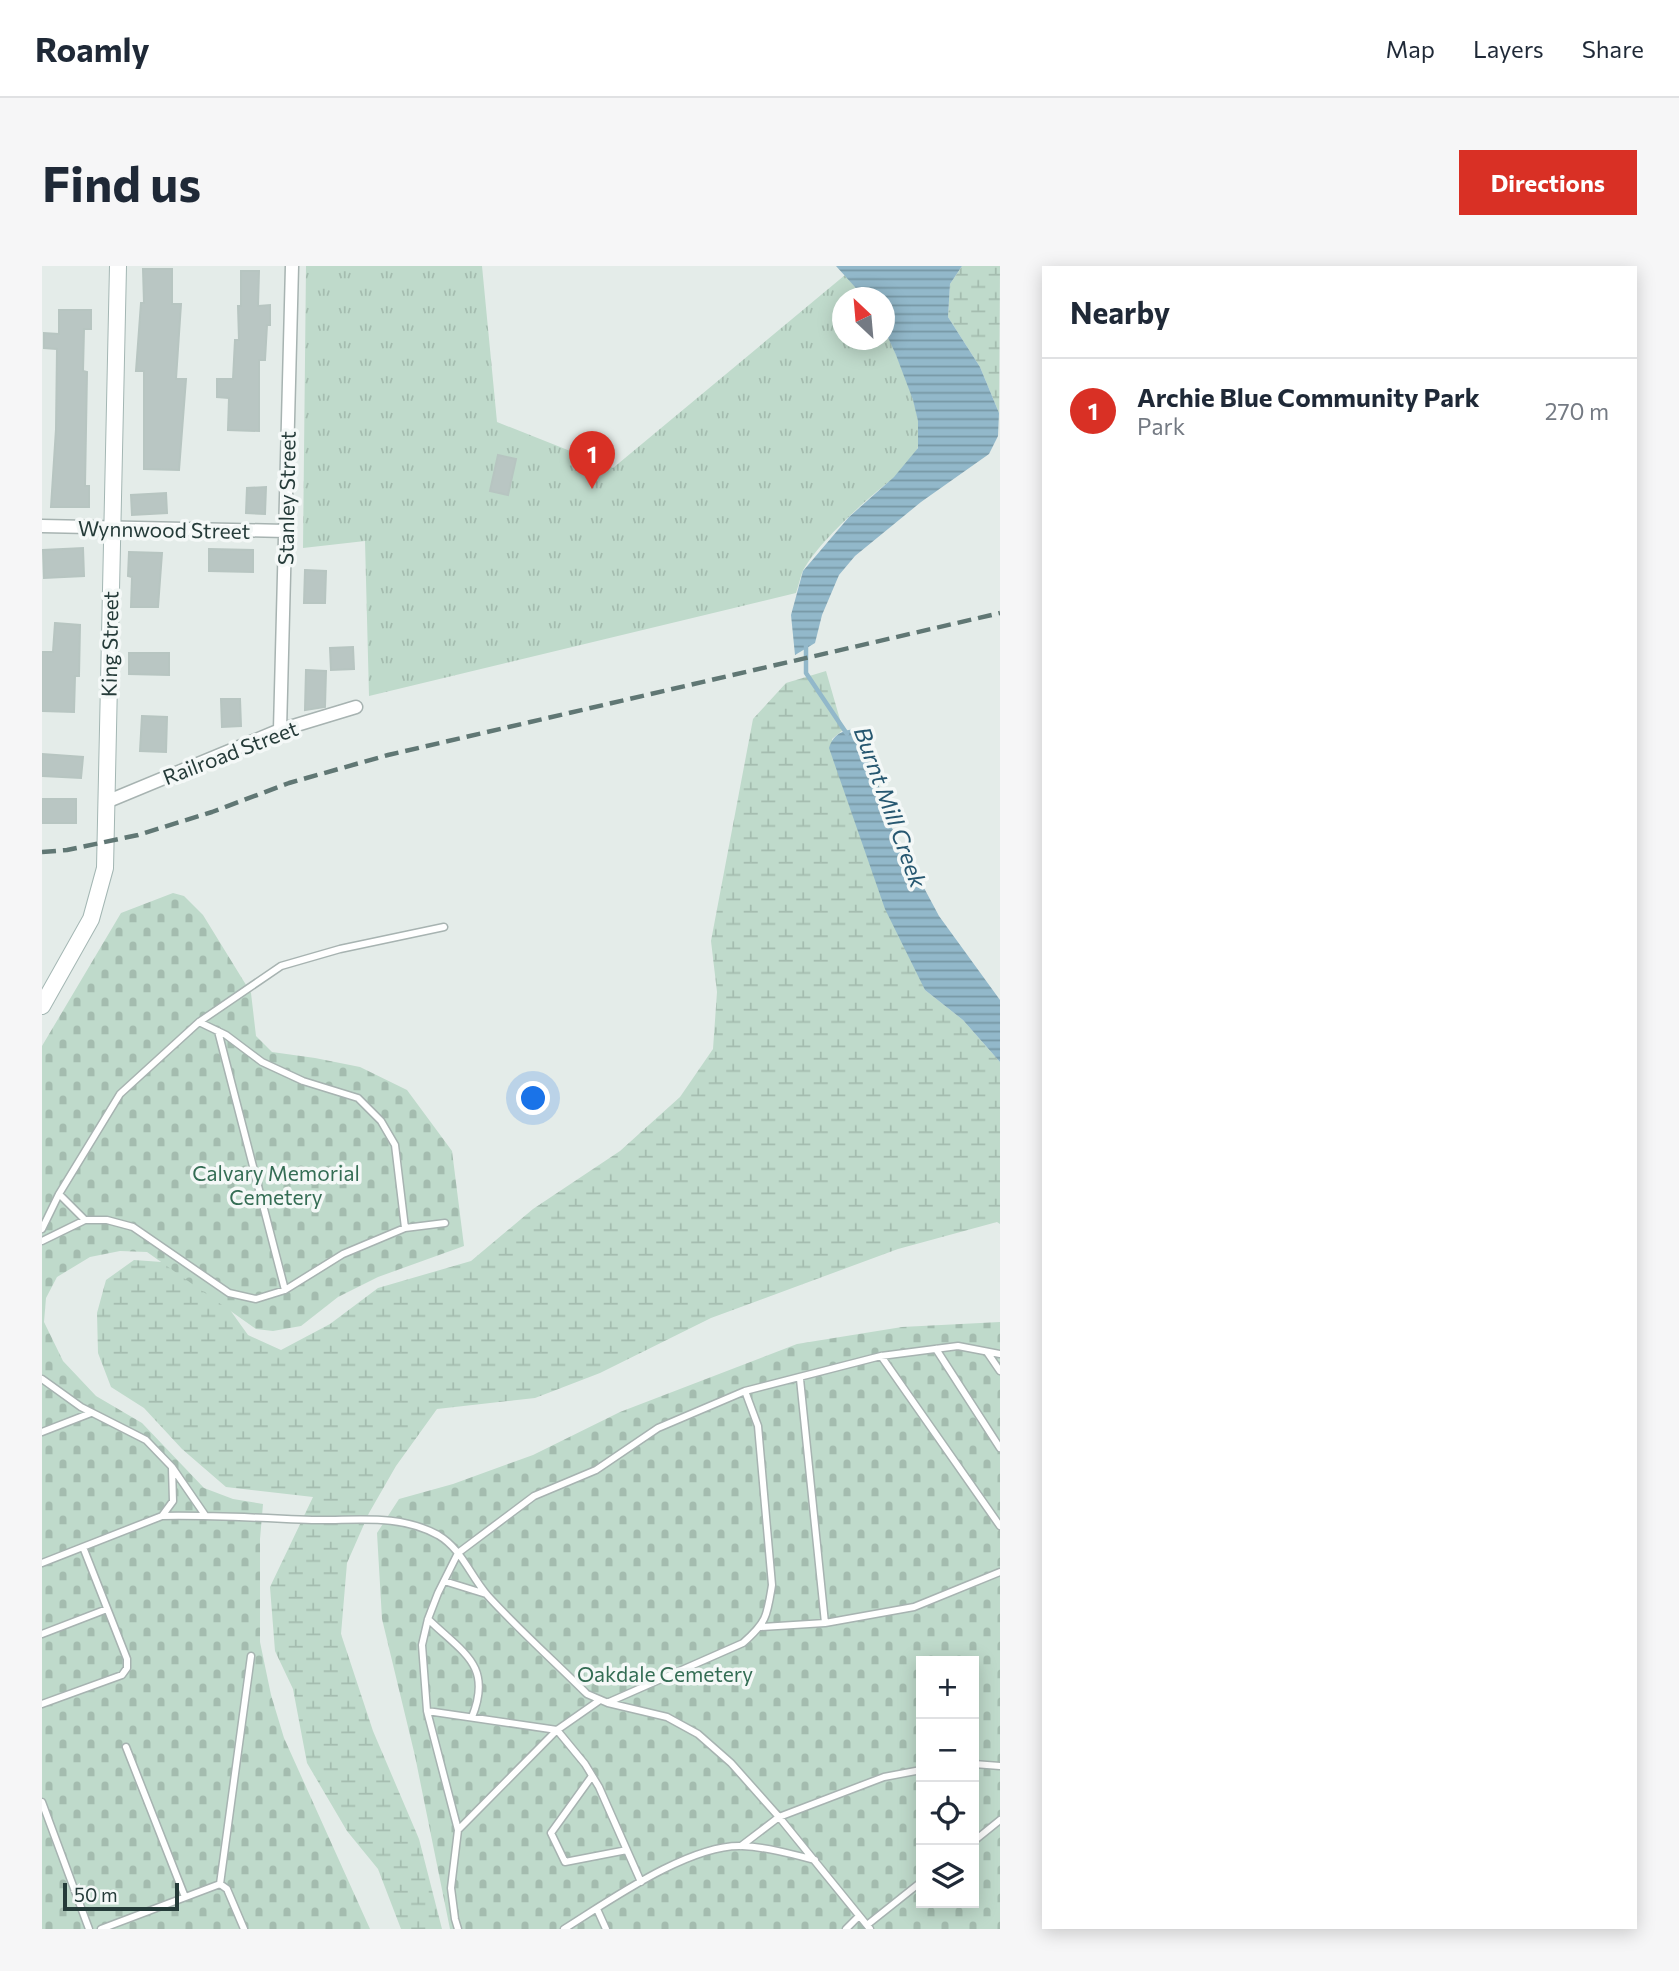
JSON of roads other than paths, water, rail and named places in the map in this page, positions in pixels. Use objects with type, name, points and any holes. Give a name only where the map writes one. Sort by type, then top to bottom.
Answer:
[{"type":"street","name":"King Street","points":[[42,1006],[91,919],[105,868],[118,266]]},
{"type":"street","name":"Stanley Street","points":[[280,730],[292,266]]},
{"type":"street","name":"Wynnwood Street","points":[[42,526],[286,531]]},
{"type":"street","name":"Railroad Street","points":[[106,802],[280,730],[356,707]]},
{"type":"lane","points":[[42,1229],[59,1194],[120,1094],[199,1022],[281,966],[340,949],[444,927]]},
{"type":"lane","points":[[199,1022],[218,1031],[262,1062],[303,1080],[358,1098],[381,1121],[395,1146],[405,1228]]},
{"type":"lane","points":[[218,1031],[285,1290]]},
{"type":"lane","points":[[59,1194],[85,1220]]},
{"type":"lane","points":[[42,1241],[85,1220],[107,1220],[133,1227],[229,1293],[257,1299],[285,1290],[343,1254],[405,1228],[444,1223]]},
{"type":"lane","points":[[458,1929],[452,1888],[458,1830],[427,1711],[422,1645],[428,1619],[458,1553],[534,1496],[596,1470],[658,1428],[745,1391],[881,1356],[958,1346],[1000,1354]]},
{"type":"lane","points":[[936,1349],[1000,1448]]},
{"type":"lane","points":[[987,1352],[1000,1371]]},
{"type":"lane","points":[[881,1356],[1000,1526]]},
{"type":"lane","points":[[42,1379],[91,1413],[145,1440],[172,1467],[205,1516]]},
{"type":"lane","points":[[800,1379],[825,1623]]},
{"type":"lane","points":[[458,1830],[557,1730],[604,1701],[743,1643],[761,1627],[768,1610],[772,1585],[758,1426],[745,1391]]},
{"type":"lane","points":[[42,1432],[91,1413]]},
{"type":"lane","points":[[162,1516],[173,1501],[172,1467]]},
{"type":"lane","points":[[42,1563],[162,1516],[323,1520],[358,1518],[404,1522],[438,1535],[465,1559],[486,1594],[587,1694],[667,1717],[698,1734],[731,1763],[779,1817],[868,1927],[916,1886]]},
{"type":"lane","points":[[42,1704],[122,1675],[127,1668],[127,1660],[83,1547]]},
{"type":"lane","points":[[761,1627],[825,1623],[914,1607],[1000,1572]]},
{"type":"lane","points":[[444,1581],[486,1594]]},
{"type":"lane","points":[[42,1634],[107,1609]]},
{"type":"lane","points":[[428,1619],[474,1663],[481,1686],[472,1717]]},
{"type":"lane","points":[[220,1884],[251,1656]]},
{"type":"lane","points":[[427,1711],[557,1730],[592,1776],[641,1882]]},
{"type":"lane","points":[[126,1747],[185,1897]]},
{"type":"lane","points":[[979,1765],[1000,1766]]},
{"type":"lane","points":[[741,1846],[779,1817],[884,1777],[916,1771]]},
{"type":"lane","points":[[592,1776],[551,1833],[565,1862],[627,1850]]},
{"type":"lane","points":[[42,1802],[89,1929]]},
{"type":"lane","points":[[979,1837],[1000,1820]]},
{"type":"lane","points":[[564,1929],[641,1882],[709,1849],[741,1846],[815,1860]]},
{"type":"lane","points":[[101,1929],[220,1884]]},
{"type":"lane","points":[[220,1884],[227,1889],[244,1929]]},
{"type":"lane","points":[[597,1909],[606,1929]]},
{"type":"lane","points":[[846,1929],[859,1916]]},
{"type":"water","points":[[836,266],[962,266],[950,284],[948,317],[980,367],[999,413],[998,436],[989,454],[921,502],[855,556],[839,575],[822,615],[815,643],[795,655],[791,615],[803,571],[849,517],[894,477],[918,448],[918,421],[913,400],[894,350],[895,287],[855,287]]},
{"type":"water","points":[[861,728],[892,828],[939,916],[1000,1000],[1000,1062],[963,1020],[925,990],[885,909],[829,748],[834,738],[841,733]]},
{"type":"waterway","name":"Burnt Mill Creek","points":[[806,644],[806,673],[847,734]]},
{"type":"railway","points":[[42,852],[67,850],[138,835],[212,812],[289,783],[388,755],[1000,613]]},
{"type":"place","name":"Archie Blue Community Park","points":[[592,489]]},
{"type":"park label","name":"Calvary Memorial Cemetery","points":[[276,1184]]},
{"type":"park label","name":"Oakdale Cemetery","points":[[665,1673]]}]
